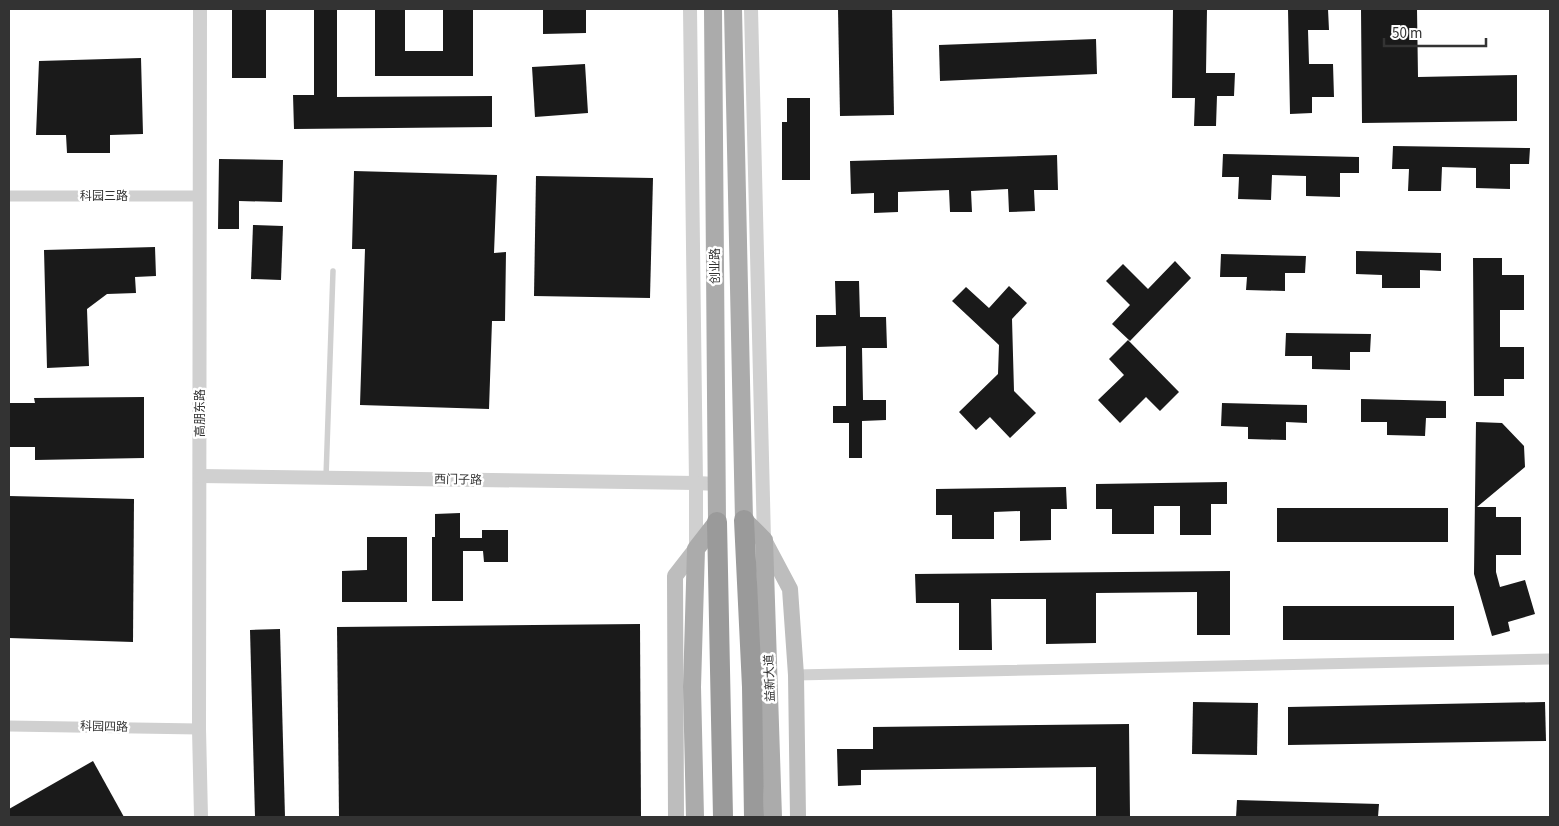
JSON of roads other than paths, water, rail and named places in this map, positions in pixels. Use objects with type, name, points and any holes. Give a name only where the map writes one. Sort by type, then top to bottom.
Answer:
[{"type":"highway","points":[[744,520],[761,688],[754,817]]},
{"type":"highway","points":[[717,522],[723,817]]},
{"type":"main road","name":"创业路","points":[[713,9],[717,522]]},
{"type":"main road","name":"创业路","points":[[733,9],[744,520]]},
{"type":"main road","points":[[744,520],[764,540],[790,589],[796,675],[798,817]]},
{"type":"main road","points":[[676,817],[675,576],[717,522]]},
{"type":"main road","name":"益新大道","points":[[764,540],[761,688],[773,817]]},
{"type":"main road","points":[[695,817],[692,687],[696,549]]},
{"type":"street","name":"高朋东路","points":[[200,9],[198,729],[200,817]]},
{"type":"street","points":[[690,9],[696,549]]},
{"type":"street","points":[[751,9],[764,540]]},
{"type":"street","name":"科园三路","points":[[9,196],[199,196]]},
{"type":"street","name":"西门子路","points":[[200,476],[716,484]]},
{"type":"street","points":[[796,675],[1550,659]]},
{"type":"street","name":"科园四路","points":[[9,726],[198,729]]},
{"type":"lane","points":[[326,479],[333,272]]}]
